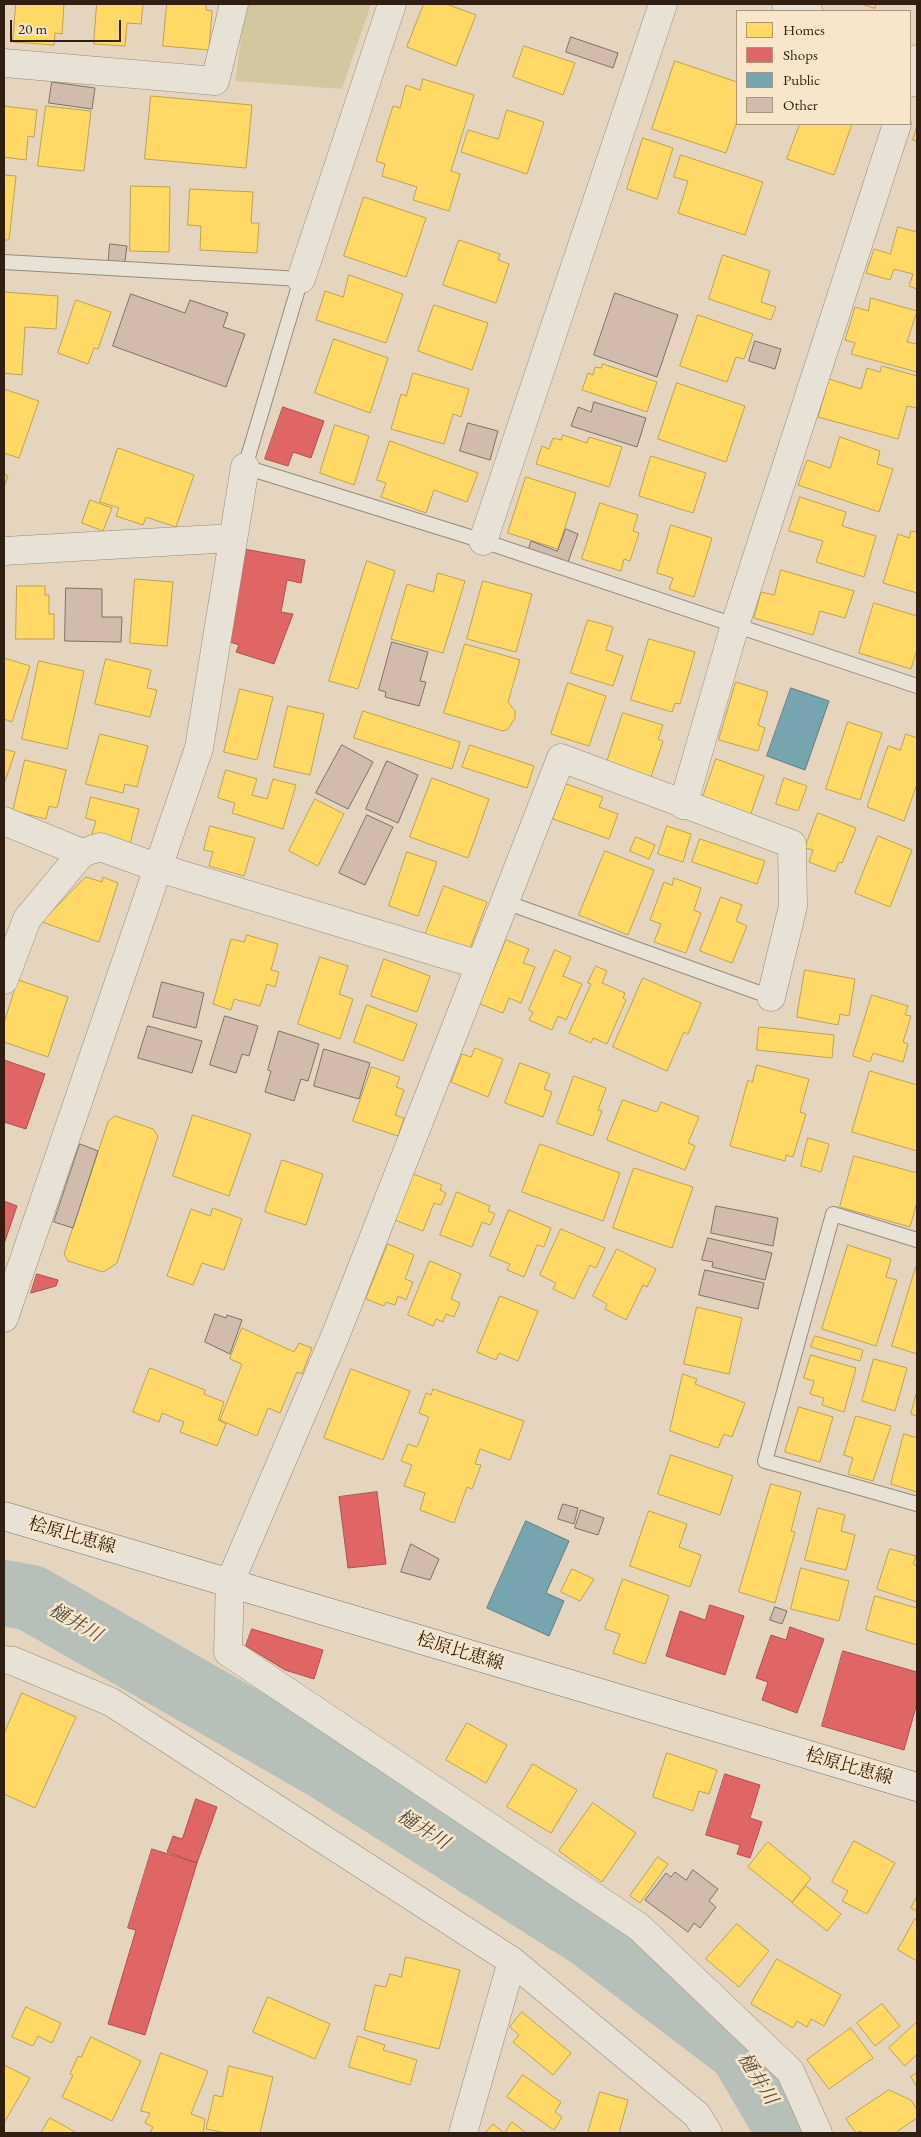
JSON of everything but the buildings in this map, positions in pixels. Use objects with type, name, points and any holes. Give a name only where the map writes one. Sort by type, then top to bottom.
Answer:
[{"type":"street","points":[[4,63],[215,81],[234,4]]},
{"type":"street","points":[[302,279],[392,4]]},
{"type":"street","points":[[483,542],[663,4]]},
{"type":"street","points":[[786,4],[805,10]]},
{"type":"street","points":[[911,80],[917,59]]},
{"type":"street","points":[[683,805],[735,625],[896,125]]},
{"type":"street","points":[[4,1318],[199,748],[245,466]]},
{"type":"street","points":[[4,552],[233,538]]},
{"type":"street","points":[[770,997],[793,906],[792,844],[561,758],[336,1334],[230,1582],[228,1652],[639,1927],[790,2070],[818,2133]]},
{"type":"street","points":[[4,821],[82,853]]},
{"type":"street","points":[[4,980],[28,919],[82,853],[100,847],[159,868],[480,965]]},
{"type":"street","name":"桧原比恵線","points":[[4,1516],[917,1787]]},
{"type":"street","points":[[4,1660],[14,1661],[111,1702],[512,1962],[697,2115],[708,2133]]},
{"type":"street","points":[[464,2133],[512,1962]]},
{"type":"lane","points":[[4,262],[302,279],[245,466],[483,542],[917,686]]},
{"type":"lane","points":[[505,902],[770,997]]},
{"type":"lane","points":[[917,1240],[833,1214],[765,1460],[917,1504]]},
{"type":"shaded area","points":[[246,4],[371,4],[342,89],[235,81]]},
{"type":"waterway","name":"樋井川","points":[[4,1593],[31,1598],[324,1766],[591,1936],[742,2051],[790,2133]]}]
